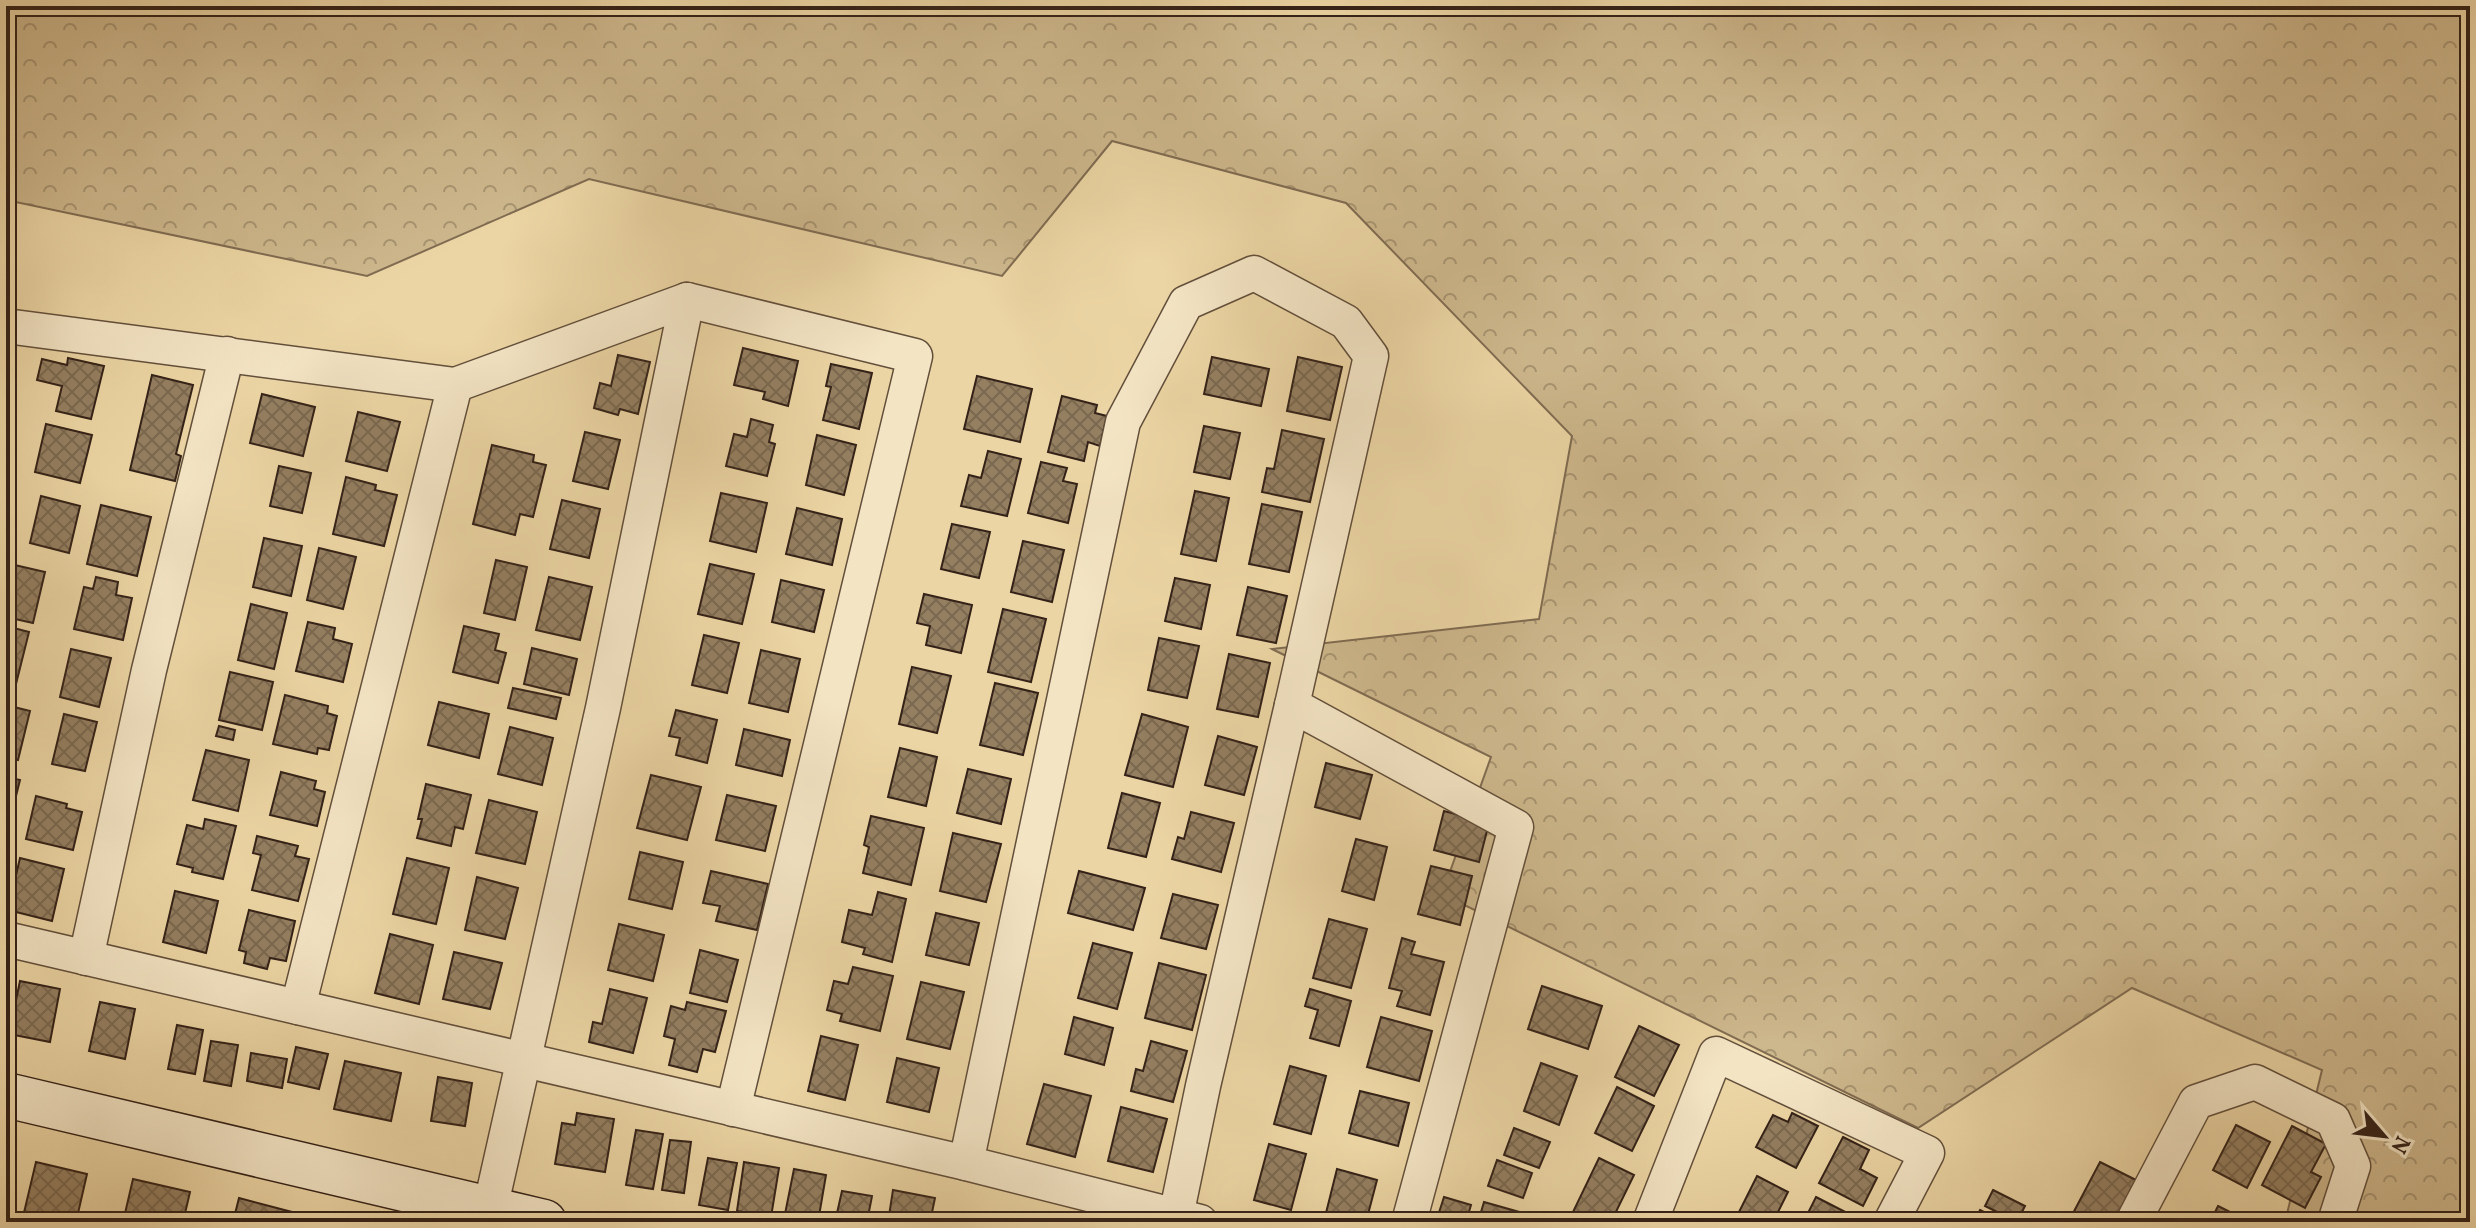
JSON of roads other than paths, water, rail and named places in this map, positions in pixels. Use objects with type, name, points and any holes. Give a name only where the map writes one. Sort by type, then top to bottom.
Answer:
[{"type":"street","points":[[6,939],[966,1163],[1188,1219],[1203,1086],[1371,356],[1346,322],[1254,273],[1186,303],[1123,422],[966,1163]]},
{"type":"street","points":[[490,1209],[603,708],[687,300]]},
{"type":"street","points":[[6,326],[455,385],[687,300],[915,356],[733,1109]]},
{"type":"street","points":[[86,958],[149,670],[227,354]]},
{"type":"street","points":[[298,1007],[455,385]]},
{"type":"street","points":[[1292,705],[1516,827],[1409,1222]]},
{"type":"street","points":[[1650,1222],[1716,1054],[1927,1153],[1891,1222]]},
{"type":"street","points":[[2133,1222],[2196,1102],[2255,1082],[2333,1120],[2353,1166],[2335,1222]]},
{"type":"street","points":[[6,1095],[544,1222]]}]
